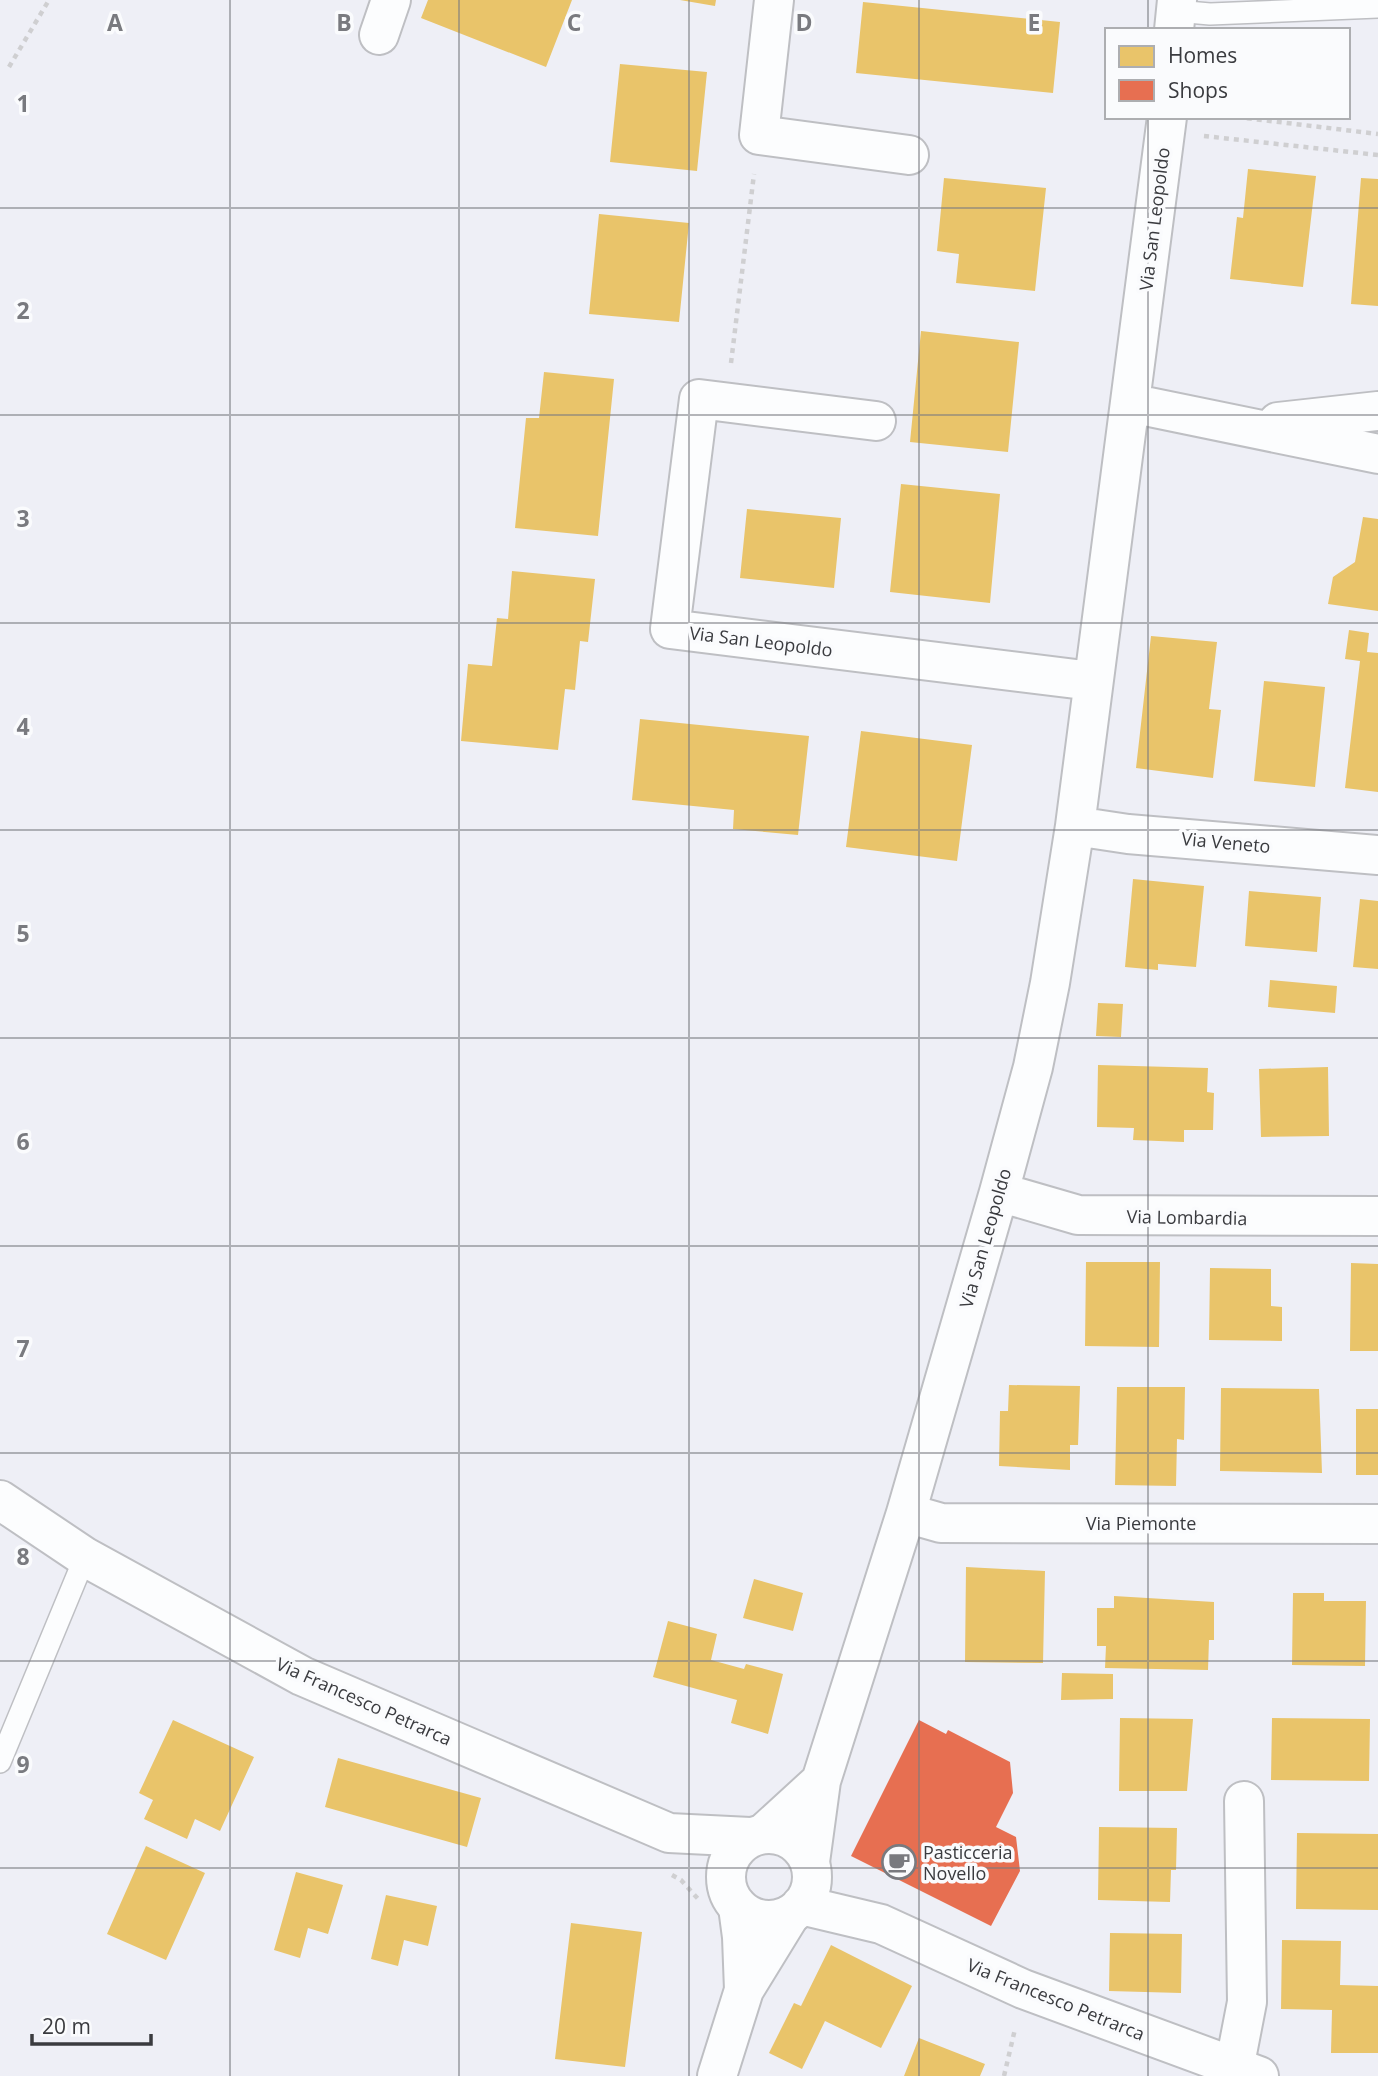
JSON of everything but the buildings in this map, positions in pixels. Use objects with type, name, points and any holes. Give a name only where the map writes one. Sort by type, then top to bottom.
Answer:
[{"type":"street","points":[[774,0],[759,135],[909,155]]},
{"type":"street","name":"Via San Leopoldo","points":[[803,1889],[821,1781],[906,1513],[999,1192],[1038,1043],[1075,826],[1166,124]]},
{"type":"street","name":"Via San Leopoldo","points":[[876,421],[699,399],[670,629],[1092,681]]},
{"type":"street","points":[[1130,403],[1378,454]]},
{"type":"street","points":[[1241,426],[1378,411]]},
{"type":"street","name":"Via Veneto","points":[[1075,826],[1128,834],[1378,855]]},
{"type":"street","name":"Via Lombardia","points":[[999,1192],[1078,1215],[1378,1216]]},
{"type":"street","name":"Via Francesco Petrarca","points":[[0,1500],[85,1557],[302,1676],[668,1833],[699,1861],[734,1902]]},
{"type":"street","name":"Via Piemonte","points":[[906,1513],[941,1523],[1378,1524]]},
{"type":"street","points":[[744,1990],[742,1937],[726,1869],[738,1845],[756,1835],[821,1781]]},
{"type":"street","name":"Via Francesco Petrarca","points":[[803,1889],[1023,1989],[1247,2073],[1244,1801]]},
{"type":"street","name":"Via Francesco Petrarca","points":[[668,1833],[756,1835]]},
{"type":"street","points":[[719,2076],[744,1990],[803,1889],[805,1852],[789,1839],[756,1835]]},
{"type":"street","points":[[734,1902],[762,1920],[803,1889]]},
{"type":"lane","points":[[1315,0],[1378,6]]},
{"type":"lane","points":[[1175,14],[1378,6]]},
{"type":"lane","points":[[0,1762],[85,1557]]},
{"type":"path","points":[[9,67],[49,0]]},
{"type":"path","points":[[1254,119],[1378,134]]},
{"type":"path","points":[[1166,124],[1378,155]]},
{"type":"path","points":[[726,402],[759,135]]},
{"type":"path","points":[[1004,2076],[1023,1989]]},
{"type":"place","name":"Pasticceria Novello","points":[[899,1862]]}]
